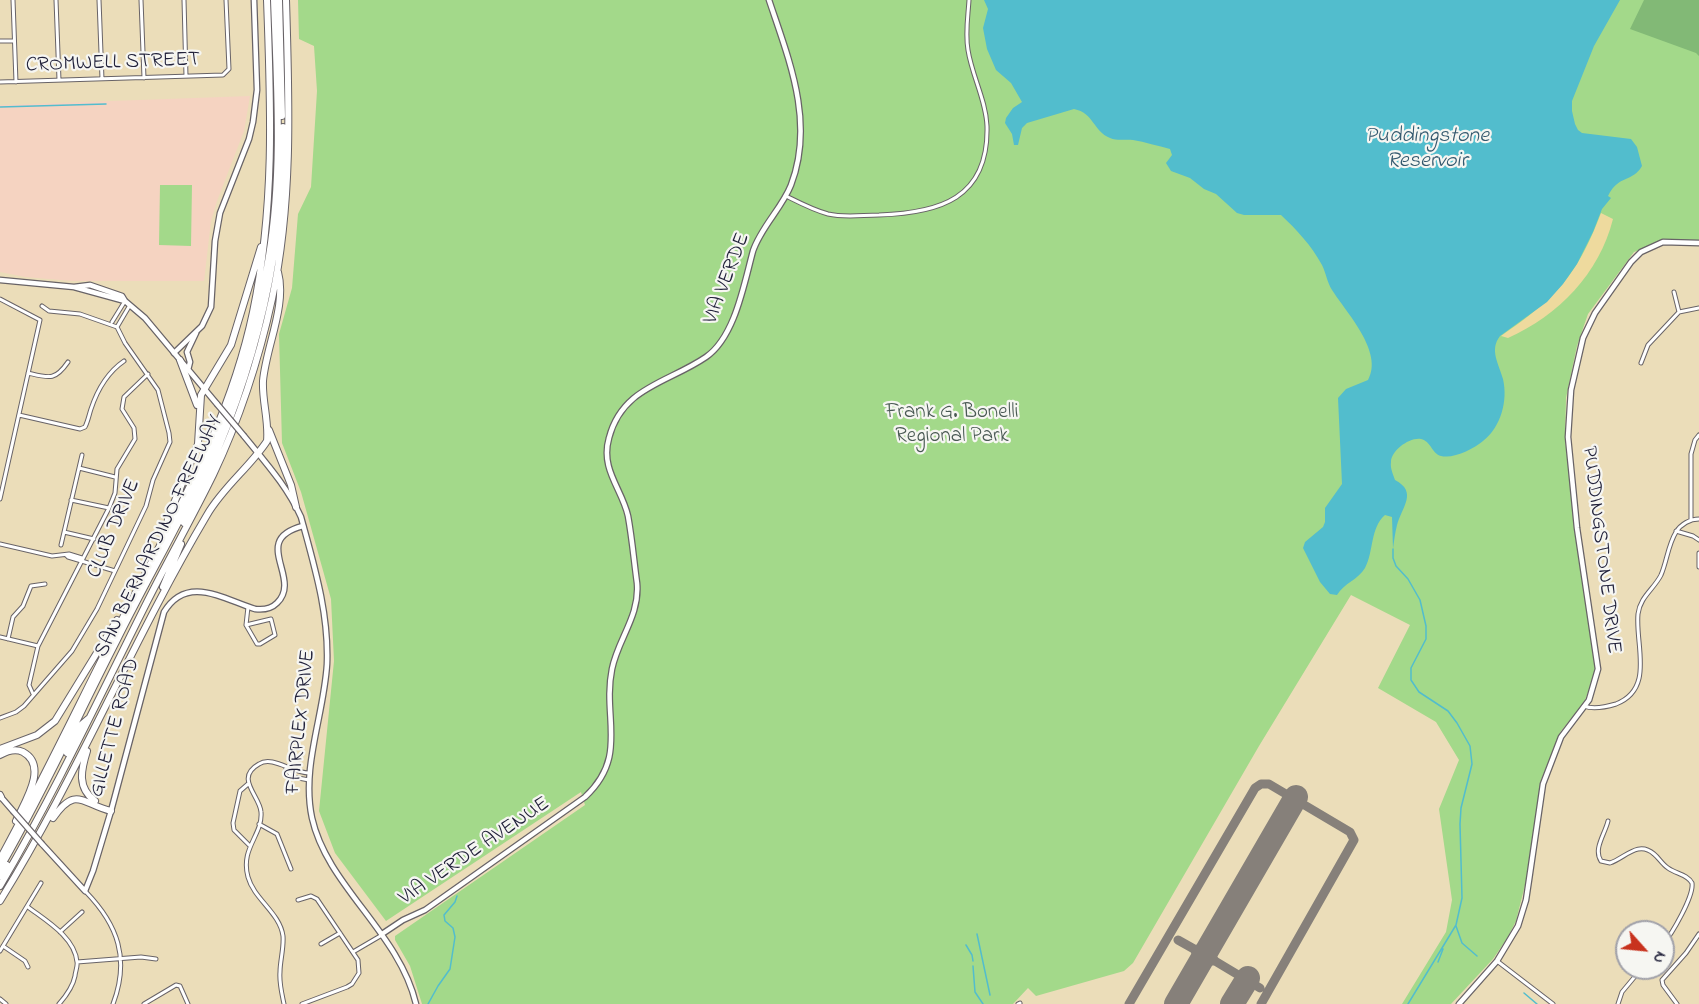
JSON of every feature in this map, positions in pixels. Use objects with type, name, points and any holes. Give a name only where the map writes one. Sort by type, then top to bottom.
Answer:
[{"type":"highway","name":"SAN BERNARDINO FREEWAY","points":[[0,859],[39,788],[206,456],[230,393],[253,313],[265,235],[271,123],[267,0]]},
{"type":"highway","points":[[0,868],[47,783],[116,640],[193,494],[219,436],[239,381],[261,299],[275,204],[279,127],[274,0]]},
{"type":"highway","points":[[172,554],[173,543],[204,482],[227,429],[256,343],[267,295],[282,186],[279,0]]},
{"type":"highway","name":"SAN BERNARDINO FREEWAY","points":[[0,886],[91,717],[197,506],[223,452],[260,347],[277,268],[287,190],[286,0]]},
{"type":"highway","points":[[167,534],[168,518],[198,444],[201,424],[199,401],[231,345],[265,235]]},
{"type":"highway","points":[[0,901],[61,797],[151,615],[212,506],[267,441],[263,379],[281,282],[277,268]]},
{"type":"highway","points":[[180,360],[199,411]]},
{"type":"highway","points":[[264,412],[278,456],[291,485],[296,507]]},
{"type":"highway","points":[[151,615],[197,506]]},
{"type":"highway","points":[[0,749],[37,735],[55,721],[140,584]]},
{"type":"highway","points":[[0,876],[81,725],[91,717]]},
{"type":"highway","points":[[95,726],[82,766],[81,780],[92,799],[111,811]]},
{"type":"highway","points":[[0,755],[9,750],[20,751],[29,758],[35,768],[34,781],[5,849]]},
{"type":"highway","points":[[34,845],[59,808],[68,801],[84,800],[111,811]]},
{"type":"main road","points":[[188,370],[190,362],[187,352],[209,313],[213,300],[215,241],[220,213],[249,139],[253,122],[257,90],[254,0]]},
{"type":"main road","name":"VIA VERDE","points":[[585,797],[599,781],[608,762],[612,738],[610,689],[612,669],[632,620],[637,596],[628,515],[611,479],[608,440],[616,418],[633,397],[707,357],[724,338],[734,315],[755,247],[786,196],[798,164],[802,120],[798,94],[769,0]]},
{"type":"main road","name":"PUDDINGSTONE DRIVE","points":[[1459,1004],[1497,961],[1518,926],[1526,900],[1540,797],[1548,770],[1561,737],[1592,691],[1598,669],[1577,528],[1568,437],[1568,407],[1578,356],[1595,312],[1631,262],[1641,252],[1663,242],[1699,243]]},
{"type":"main road","name":"FAIRPLEX DRIVE","points":[[0,280],[74,287],[125,301],[145,318],[282,482],[296,507],[303,526],[322,594],[327,642],[324,691],[309,780],[312,817],[322,846],[336,871],[382,934],[407,977],[416,1004]]},
{"type":"main road","points":[[174,353],[196,333]]},
{"type":"main road","name":"GILLETTE ROAD","points":[[85,891],[111,811],[161,620],[168,604],[180,595],[201,591],[261,610],[274,606],[282,597],[286,586],[278,546],[288,532],[303,526]]},
{"type":"main road","points":[[0,796],[85,891]]},
{"type":"main road","name":"VIA VERDE AVENUE","points":[[382,934],[425,910],[585,797]]},
{"type":"street","points":[[13,0],[16,82]]},
{"type":"street","points":[[56,0],[59,80]]},
{"type":"street","points":[[99,0],[102,79]]},
{"type":"street","points":[[141,0],[144,78]]},
{"type":"street","points":[[184,0],[186,76]]},
{"type":"street","name":"CROMWELL STREET","points":[[0,82],[227,74],[229,69],[226,0]]},
{"type":"street","points":[[786,196],[816,211],[839,216],[910,214],[944,205],[969,186],[982,161],[987,126],[983,102],[968,51],[966,27],[969,0]]},
{"type":"street","points":[[0,41],[14,41]]},
{"type":"street","points":[[1674,291],[1679,312]]},
{"type":"street","points":[[0,299],[40,320],[0,498]]},
{"type":"street","points":[[111,323],[125,301]]},
{"type":"street","name":"CLUB DRIVE","points":[[0,718],[20,710],[72,651],[97,609],[146,506],[153,480],[170,442],[170,433],[158,390],[125,343],[117,327],[80,314],[49,311],[42,306]]},
{"type":"street","points":[[117,327],[130,306]]},
{"type":"street","points":[[1641,363],[1648,345],[1679,312],[1699,308]]},
{"type":"street","points":[[28,373],[53,377],[68,362]]},
{"type":"street","points":[[19,415],[80,429],[85,427],[94,400],[104,383],[116,367],[124,362]]},
{"type":"street","points":[[33,695],[29,685],[38,646],[109,508],[115,493],[115,477],[120,463],[132,445],[136,433],[122,409],[122,403],[129,390],[148,374]]},
{"type":"street","points":[[1691,519],[1691,454],[1699,435]]},
{"type":"street","points":[[61,545],[82,455]]},
{"type":"street","points":[[79,468],[115,477]]},
{"type":"street","points":[[71,500],[109,508]]},
{"type":"street","points":[[1584,706],[1589,708],[1614,705],[1630,696],[1635,688],[1641,669],[1639,608],[1643,598],[1660,575],[1676,531],[1691,519],[1699,519]]},
{"type":"street","points":[[1676,531],[1694,536],[1699,540]]},
{"type":"street","points":[[64,532],[94,539]]},
{"type":"street","points":[[0,544],[52,556],[66,555],[82,558],[83,561],[115,571]]},
{"type":"street","points":[[1699,553],[1699,567]]},
{"type":"street","points":[[8,639],[14,617],[23,606],[31,586],[45,584]]},
{"type":"street","points":[[246,625],[271,619],[275,635],[256,644],[246,625],[248,607]]},
{"type":"street","points":[[0,638],[38,646]]},
{"type":"street","points":[[249,845],[234,830],[233,823],[240,791],[248,784],[252,770],[261,762],[274,762],[286,769],[310,773]]},
{"type":"street","points":[[286,769],[294,777],[309,780]]},
{"type":"street","points":[[294,777],[296,772]]},
{"type":"street","points":[[248,784],[261,808],[259,824],[249,845],[246,859],[249,879],[253,889],[276,918],[283,936],[279,974],[284,1004]]},
{"type":"street","points":[[1608,821],[1597,849],[1601,861],[1610,863],[1635,849],[1647,850],[1669,869],[1689,879],[1693,888],[1675,928]]},
{"type":"street","points":[[259,824],[277,834],[291,869]]},
{"type":"street","points":[[0,951],[41,883]]},
{"type":"street","points":[[85,891],[104,912],[112,926],[121,958],[121,976],[113,1004]]},
{"type":"street","points":[[298,900],[311,896],[316,899],[340,933],[359,967],[359,973],[352,984],[302,1004]]},
{"type":"street","points":[[28,907],[60,932],[71,945],[77,962],[74,980],[65,998],[59,1004]]},
{"type":"street","points":[[60,932],[82,912]]},
{"type":"street","points":[[321,944],[340,933]]},
{"type":"street","points":[[1675,1003],[1662,980],[1686,953],[1699,933]]},
{"type":"street","points":[[352,952],[382,934]]},
{"type":"street","points":[[3,946],[25,961],[28,967]]},
{"type":"street","points":[[77,962],[141,957],[156,959]]},
{"type":"street","points":[[1497,961],[1553,1004]]},
{"type":"street","points":[[1618,1004],[1622,992],[1632,980]]},
{"type":"street","points":[[144,1004],[176,985],[180,986],[188,1004]]},
{"type":"street","points":[[0,999],[6,1004]]},
{"type":"shaded area","points":[[250,96],[244,131],[211,221],[204,281],[73,281],[25,277],[0,272],[0,105]]},
{"type":"green space","name":"Frank G. Bonelli Regional Park","points":[[298,0],[1699,0],[1699,243],[1663,242],[1634,252],[1588,314],[1577,346],[1566,398],[1565,440],[1596,671],[1584,703],[1561,731],[1541,780],[1527,877],[1516,921],[1493,959],[1451,1004],[1402,1004],[1446,932],[1452,900],[1439,809],[1459,760],[1436,722],[1378,688],[1410,625],[1351,595],[1259,746],[1133,963],[1124,971],[1036,996],[1028,988],[1013,1004],[422,1004],[410,966],[395,936],[585,805],[581,792],[386,921],[335,853],[319,811],[334,661],[331,599],[301,492],[282,443],[279,334],[292,288],[298,214],[311,187],[317,91],[314,46],[299,39]]},
{"type":"green space","points":[[1644,0],[1699,0],[1699,56],[1630,29]]},
{"type":"green space","points":[[160,185],[192,185],[191,246],[159,245]]},
{"type":"sand","points":[[1601,213],[1613,219],[1607,239],[1587,275],[1560,305],[1544,317],[1508,338],[1501,336],[1536,310],[1563,284],[1583,253]]},
{"type":"water","name":"Puddingstone Reservoir","points":[[984,0],[1620,0],[1594,46],[1572,101],[1572,111],[1575,124],[1582,133],[1631,139],[1637,147],[1642,166],[1634,175],[1621,181],[1612,189],[1608,196],[1611,198],[1602,209],[1577,264],[1563,284],[1547,302],[1500,336],[1497,341],[1495,352],[1503,379],[1505,396],[1499,421],[1489,435],[1474,447],[1452,456],[1438,455],[1427,442],[1421,439],[1406,442],[1394,453],[1391,462],[1392,471],[1395,480],[1406,490],[1407,495],[1397,525],[1393,549],[1392,517],[1385,515],[1374,533],[1365,568],[1337,595],[1330,594],[1320,582],[1303,548],[1305,542],[1323,527],[1325,508],[1342,484],[1338,398],[1346,389],[1368,380],[1372,369],[1367,345],[1354,321],[1332,290],[1318,258],[1293,226],[1281,215],[1237,213],[1216,194],[1204,189],[1190,178],[1171,171],[1166,163],[1172,155],[1170,149],[1133,140],[1110,138],[1104,135],[1081,111],[1074,109],[1027,123],[1022,128],[1018,145],[1014,145],[1012,134],[1005,123],[1013,108],[1022,102],[1011,83],[996,70],[987,49],[983,28],[988,9]]},
{"type":"waterway","points":[[0,107],[106,104]]},
{"type":"waterway","points":[[1393,549],[1396,566],[1408,579],[1420,600],[1426,626],[1426,639],[1411,668],[1411,680],[1419,692],[1448,711],[1457,723],[1470,746],[1472,764],[1461,808],[1462,898],[1456,925],[1408,1004]]},
{"type":"waterway","points":[[428,1004],[450,969],[455,937],[453,928],[445,921],[444,915],[457,896]]},
{"type":"waterway","points":[[1456,926],[1462,943],[1477,956]]},
{"type":"waterway","points":[[977,934],[990,995]]},
{"type":"waterway","points":[[966,945],[973,961]]},
{"type":"waterway","points":[[1438,962],[1443,949]]},
{"type":"waterway","points":[[973,966],[975,992],[983,1004]]},
{"type":"waterway","points":[[1524,993],[1537,1004]]},
{"type":"taxiway","points":[[1129,1004],[1255,788],[1261,784],[1269,784],[1350,832],[1354,840],[1261,1004]]},
{"type":"taxiway","points":[[1178,940],[1194,949]]},
{"type":"taxiway","points":[[1209,946],[1210,955],[1215,961],[1205,961],[1198,965],[1198,956],[1194,949],[1203,950],[1209,946]]},
{"type":"taxiway","points":[[1215,961],[1260,988]]},
{"type":"runway","points":[[1176,1004],[1296,797]]},
{"type":"runway","points":[[1232,1004],[1248,978]]}]
